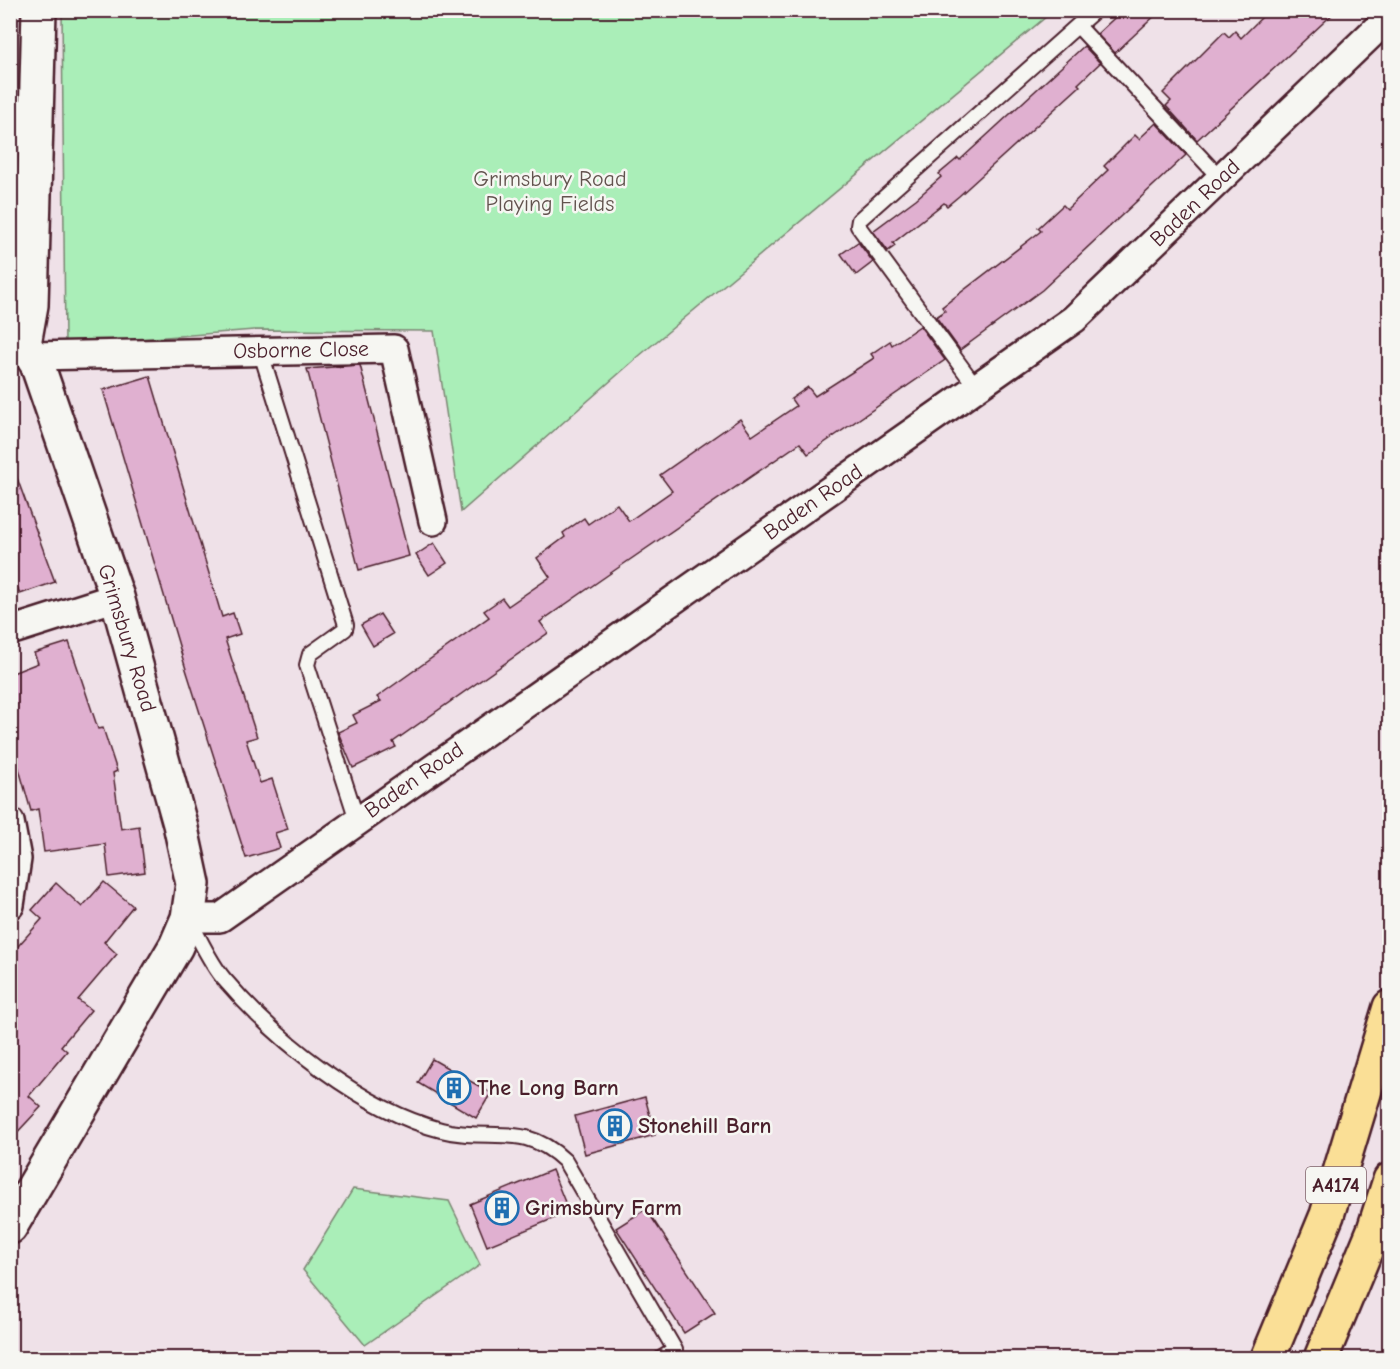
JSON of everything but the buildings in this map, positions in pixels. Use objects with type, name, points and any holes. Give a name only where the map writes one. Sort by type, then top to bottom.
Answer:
[{"type":"highway","name":"A4174","points":[[1268,1359],[1327,1215],[1389,1007]]},
{"type":"highway","name":"A4174","points":[[1322,1359],[1374,1230],[1389,1180]]},
{"type":"street","points":[[22,351],[31,305],[39,10]]},
{"type":"street","name":"Baden Road","points":[[188,918],[220,918],[1074,319],[1389,16]]},
{"type":"street","name":"Osborne Close","points":[[22,351],[394,350],[433,521]]},
{"type":"street","name":"Grimsbury Road","points":[[10,1227],[176,946],[188,918],[193,884],[180,824],[117,597],[49,398],[22,351]]},
{"type":"street","points":[[10,631],[117,597]]},
{"type":"street","points":[[10,822],[17,859],[10,905]]},
{"type":"lane","points":[[976,387],[858,226],[859,220],[1095,10]]},
{"type":"lane","points":[[1078,26],[1220,178]]},
{"type":"lane","points":[[261,350],[346,625],[345,629],[310,654],[307,664],[357,820]]},
{"type":"lane","points":[[188,918],[222,978],[282,1037],[324,1072],[399,1116],[443,1131],[517,1135],[549,1146],[557,1153],[565,1161],[675,1350],[662,1359]]},
{"type":"green space","name":"Grimsbury Road Playing Fields","points":[[62,11],[1053,11],[639,356],[461,512],[434,331],[254,330],[65,345]]},
{"type":"green space","points":[[353,1189],[449,1201],[480,1265],[365,1345],[303,1270]]},
{"type":"place","name":"The Long Barn","points":[[454,1088]]},
{"type":"place","name":"Stonehill Barn","points":[[615,1126]]},
{"type":"place","name":"Grimsbury Farm","points":[[502,1208]]}]
